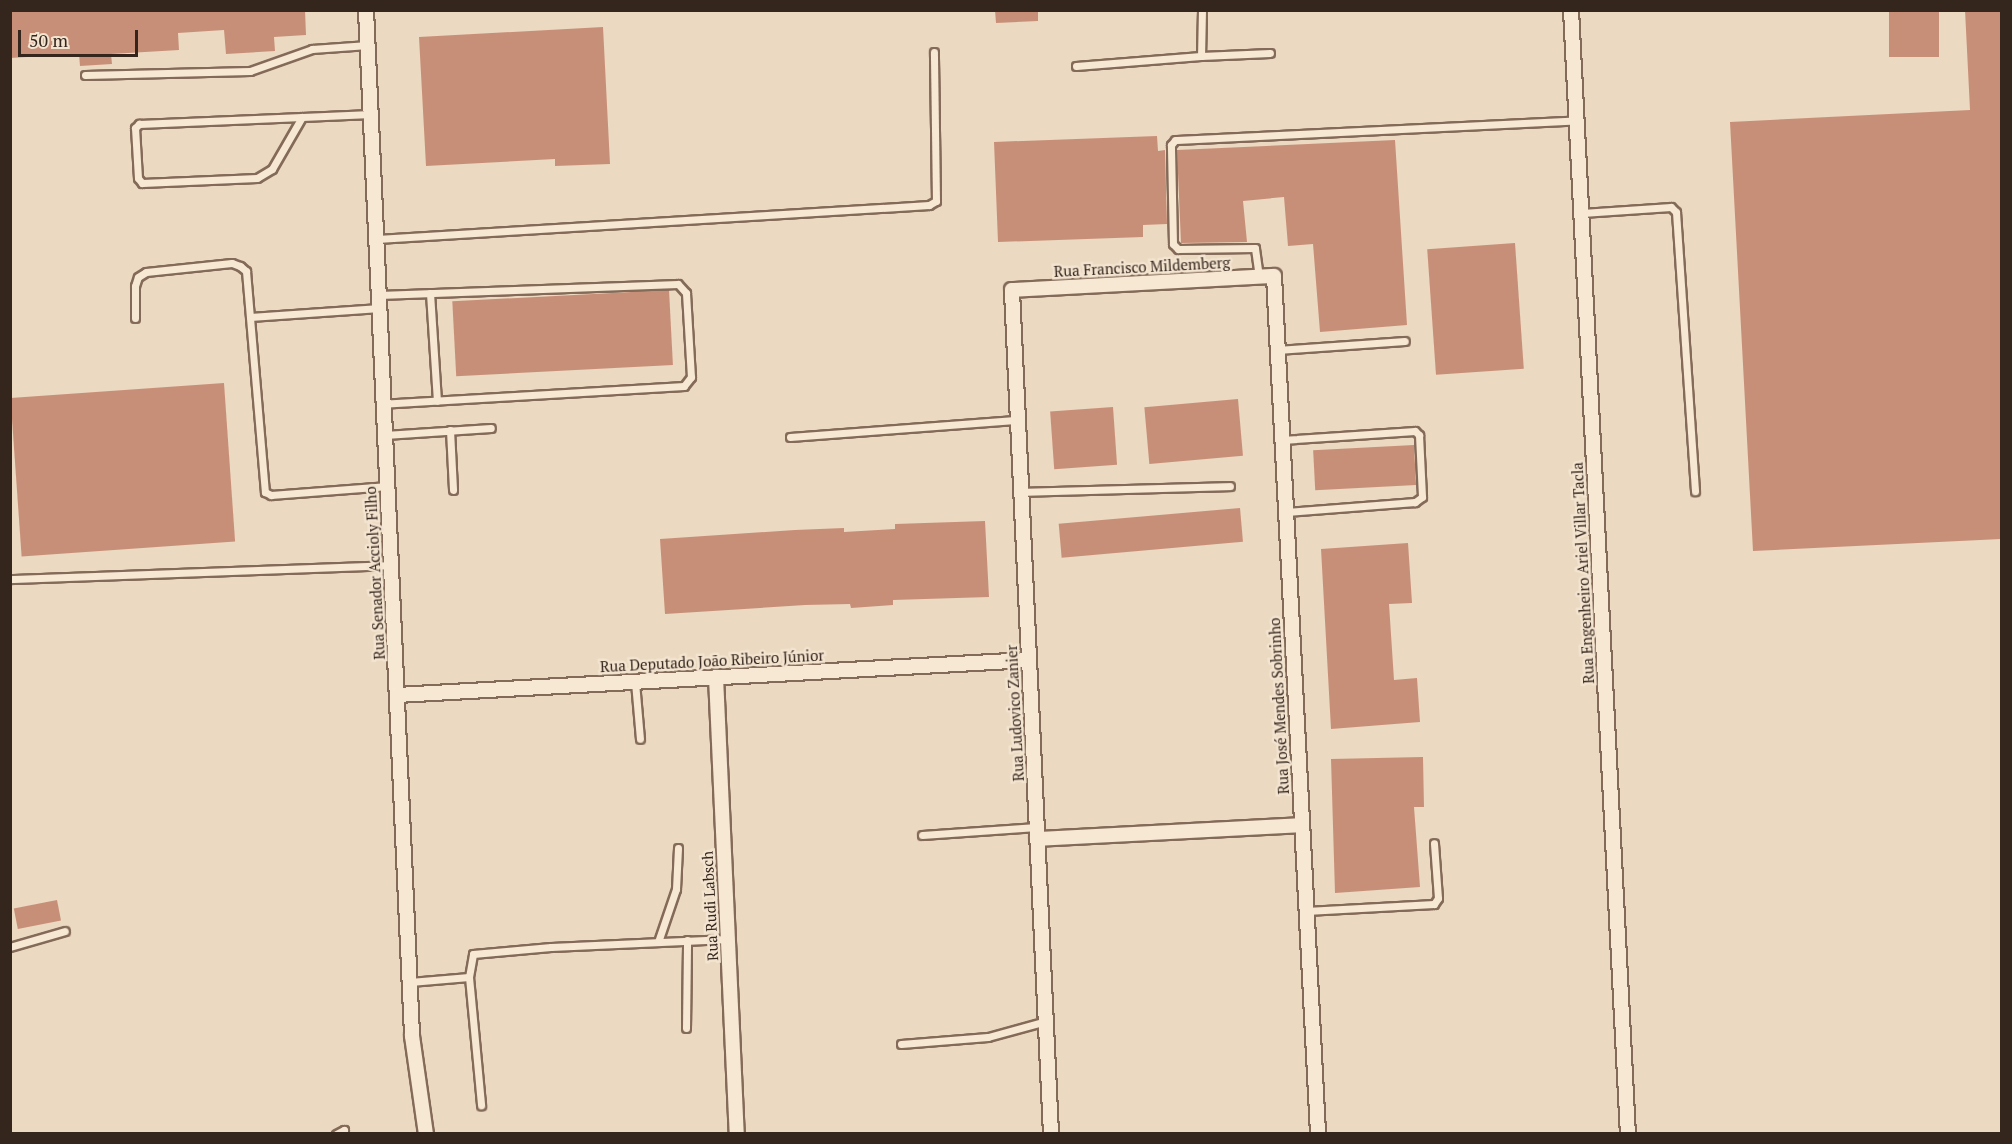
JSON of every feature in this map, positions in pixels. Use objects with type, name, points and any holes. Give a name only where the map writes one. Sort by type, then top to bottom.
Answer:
[{"type":"street","name":"Rua Senador Accioly Filho","points":[[366,10],[410,982],[417,1082],[426,1134]]},
{"type":"street","name":"Rua Engenheiro Ariel Villar Tacla","points":[[1571,10],[1628,1134]]},
{"type":"street","name":"Rua Francisco Mildemberg","points":[[1012,290],[1274,276]]},
{"type":"street","name":"Rua José Mendes Sobrinho","points":[[1274,276],[1318,1134]]},
{"type":"street","name":"Rua Ludovico Zanier","points":[[1012,290],[1051,1134]]},
{"type":"street","name":"Rua Deputado João Ribeiro Júnior","points":[[397,695],[1029,660]]},
{"type":"street","name":"Rua Rudi Labsch","points":[[716,677],[737,1134]]},
{"type":"street","points":[[1037,833],[1302,825]]},
{"type":"lane","points":[[1201,56],[1202,10]]},
{"type":"lane","points":[[85,75],[250,71],[312,49],[368,45]]},
{"type":"lane","points":[[376,239],[929,205],[936,201],[934,52]]},
{"type":"lane","points":[[1076,66],[1270,53]]},
{"type":"lane","points":[[302,117],[272,169],[256,178],[142,183],[138,178],[135,128],[139,124],[371,114]]},
{"type":"lane","points":[[1259,277],[1255,248],[1178,249],[1173,244],[1171,145],[1175,140],[1577,120]]},
{"type":"lane","points":[[1582,213],[1671,207],[1676,212],[1695,491]]},
{"type":"lane","points":[[135,318],[135,286],[138,278],[146,272],[232,263],[246,272],[265,492],[271,495],[388,486]]},
{"type":"lane","points":[[250,317],[379,302],[430,293],[678,284],[686,292],[691,377],[684,386],[384,404]]},
{"type":"lane","points":[[430,293],[436,401]]},
{"type":"lane","points":[[1277,350],[1405,341]]},
{"type":"lane","points":[[790,437],[1018,420]]},
{"type":"lane","points":[[385,435],[491,428]]},
{"type":"lane","points":[[450,430],[453,490]]},
{"type":"lane","points":[[1282,440],[1415,432],[1419,435],[1422,497],[1415,502],[1286,512]]},
{"type":"lane","points":[[1021,492],[1230,486]]},
{"type":"lane","points":[[10,579],[391,565]]},
{"type":"lane","points":[[635,682],[640,739]]},
{"type":"lane","points":[[922,835],[1037,833]]},
{"type":"lane","points":[[1306,911],[1434,904],[1438,898],[1434,843]]},
{"type":"lane","points":[[658,942],[676,889],[678,848]]},
{"type":"lane","points":[[10,947],[65,931]]},
{"type":"lane","points":[[481,1105],[469,976],[473,954],[728,939]]},
{"type":"lane","points":[[686,1028],[687,940]]},
{"type":"lane","points":[[410,982],[469,976]]},
{"type":"lane","points":[[901,1044],[988,1037],[1046,1021]]},
{"type":"lane","points":[[336,1134],[344,1130],[344,1134]]},
{"type":"building","points":[[10,10],[305,10],[306,35],[274,37],[275,51],[226,54],[224,30],[178,33],[179,50],[111,54],[112,64],[80,66],[79,54],[10,58]]},
{"type":"building","points":[[995,10],[1038,10],[1038,21],[996,23]]},
{"type":"building","points":[[1889,10],[1939,10],[1939,57],[1889,57]]},
{"type":"building","points":[[1965,10],[2001,10],[2001,539],[1753,551],[1730,122],[1970,110]]},
{"type":"building","points":[[603,27],[610,164],[555,166],[555,159],[426,166],[419,37]]},
{"type":"building","points":[[1157,136],[1158,151],[1165,150],[1167,224],[1143,225],[1143,237],[998,242],[994,142]]},
{"type":"building","points":[[1395,140],[1407,325],[1320,332],[1313,244],[1288,246],[1284,197],[1243,201],[1247,242],[1181,243],[1177,150]]},
{"type":"building","points":[[1515,243],[1524,369],[1436,375],[1427,249]]},
{"type":"building","points":[[669,290],[673,365],[456,376],[452,301]]},
{"type":"building","points":[[224,383],[235,542],[22,557],[11,398]]},
{"type":"building","points":[[1238,399],[1243,456],[1149,464],[1144,407]]},
{"type":"building","points":[[1113,407],[1117,465],[1054,469],[1050,411]]},
{"type":"building","points":[[1414,445],[1416,485],[1315,490],[1313,450]]},
{"type":"building","points":[[1240,508],[1243,542],[1062,558],[1059,524]]},
{"type":"building","points":[[985,521],[989,597],[893,600],[893,605],[851,608],[850,604],[805,605],[665,614],[660,539],[844,528],[844,532],[895,529],[895,524]]},
{"type":"building","points":[[1408,543],[1412,603],[1389,604],[1394,680],[1417,678],[1420,722],[1331,729],[1321,549]]},
{"type":"building","points":[[1423,757],[1424,807],[1414,807],[1420,887],[1335,893],[1331,759]]},
{"type":"building","points":[[57,900],[61,921],[18,929],[14,908]]}]
